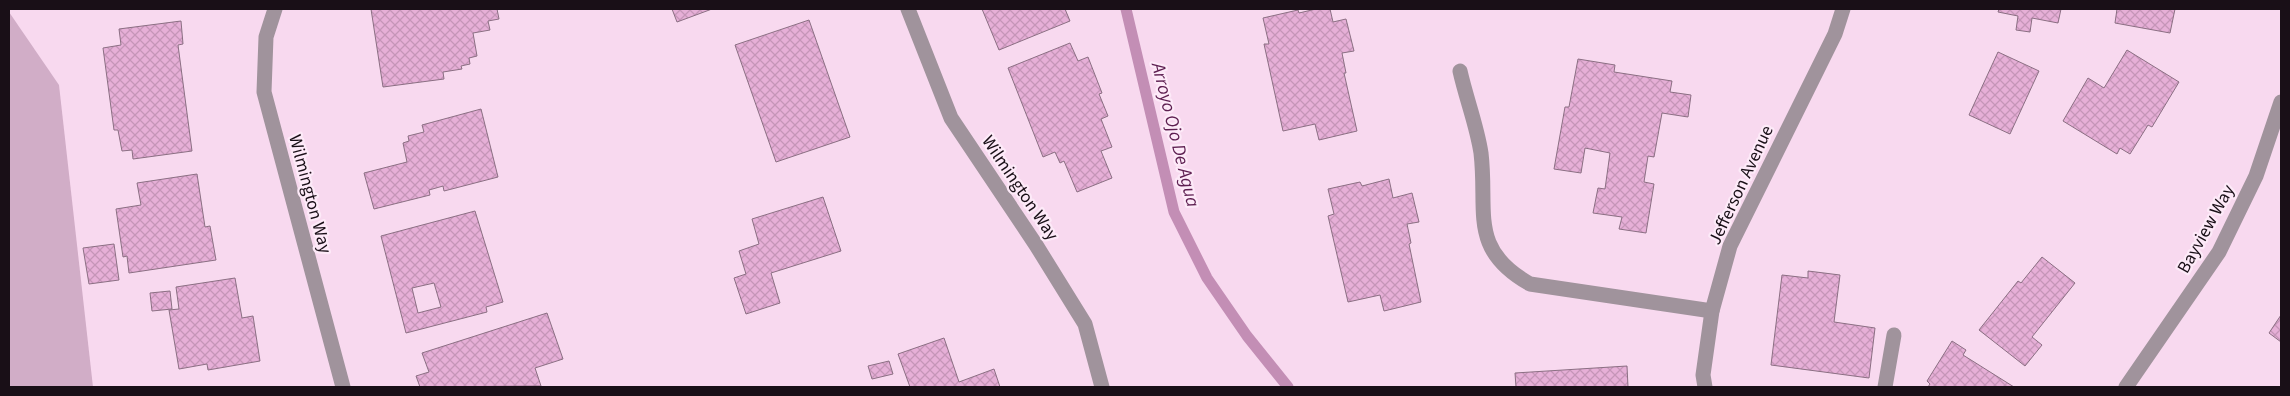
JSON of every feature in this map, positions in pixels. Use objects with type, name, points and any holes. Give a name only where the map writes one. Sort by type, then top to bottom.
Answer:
[{"type":"street","name":"Wilmington Way","points":[[275,9],[266,37],[264,92],[343,387]]},
{"type":"street","name":"Wilmington Way","points":[[908,9],[951,118],[1036,245],[1085,324],[1102,387]]},
{"type":"street","name":"Jefferson Avenue","points":[[1705,387],[1703,375],[1712,311],[1730,246],[1835,34],[1843,9]]},
{"type":"street","points":[[1460,71],[1480,153],[1482,217],[1495,255],[1512,274],[1530,284],[1712,311]]},
{"type":"street","name":"Bayview Way","points":[[2126,387],[2219,252],[2256,176],[2281,102]]},
{"type":"street","points":[[1885,387],[1894,336]]},
{"type":"shaded area","points":[[9,12],[59,85],[93,387],[9,387]]},
{"type":"building","points":[[371,9],[497,9],[499,19],[488,21],[490,30],[473,33],[477,56],[469,58],[470,64],[461,66],[462,69],[443,72],[444,79],[383,87]]},
{"type":"building","points":[[672,9],[712,9],[677,22]]},
{"type":"building","points":[[982,9],[1065,9],[1070,21],[999,50]]},
{"type":"building","points":[[1316,9],[1330,9],[1333,22],[1346,19],[1354,51],[1342,53],[1346,73],[1344,73],[1357,131],[1319,140],[1315,124],[1283,131],[1264,44],[1269,44],[1263,18],[1298,10],[1299,13]]},
{"type":"building","points":[[1999,9],[2061,9],[2058,23],[2032,18],[2030,32],[2016,30],[2018,16],[1998,12]]},
{"type":"building","points":[[2117,9],[2175,9],[2170,33],[2115,23]]},
{"type":"building","points":[[809,20],[850,137],[776,162],[735,45]]},
{"type":"building","points":[[181,21],[183,44],[178,45],[192,151],[133,159],[132,150],[122,151],[118,130],[114,130],[103,48],[121,45],[119,29]]},
{"type":"building","points":[[1070,43],[1078,61],[1088,57],[1102,93],[1099,94],[1108,116],[1101,119],[1112,147],[1101,151],[1112,178],[1077,192],[1064,161],[1060,163],[1055,152],[1043,157],[1008,68]]},
{"type":"building","points":[[2127,50],[2179,82],[2152,127],[2148,125],[2130,154],[2120,148],[2117,154],[2063,121],[2088,78],[2104,88]]},
{"type":"building","points":[[1998,52],[2039,71],[2010,134],[1969,115]]},
{"type":"building","points":[[1578,59],[1615,65],[1614,72],[1672,81],[1670,92],[1691,95],[1688,117],[1662,113],[1654,157],[1648,156],[1644,182],[1654,184],[1646,233],[1619,229],[1622,217],[1593,213],[1598,188],[1605,189],[1610,153],[1585,148],[1581,173],[1554,169],[1565,107],[1569,107]]},
{"type":"building","points":[[481,109],[498,177],[444,191],[443,186],[429,190],[430,195],[374,209],[364,173],[407,162],[403,143],[409,141],[408,136],[424,132],[422,125]]},
{"type":"building","points":[[197,174],[205,227],[210,226],[216,260],[129,273],[127,256],[123,257],[116,209],[141,205],[137,183]]},
{"type":"building","points":[[1389,179],[1393,198],[1412,193],[1419,222],[1407,224],[1411,243],[1409,244],[1421,302],[1384,311],[1380,295],[1348,302],[1328,216],[1334,214],[1328,189],[1360,182],[1362,186]]},
{"type":"building","points":[[823,197],[841,251],[771,273],[780,303],[746,314],[734,278],[746,274],[739,251],[759,244],[752,219]]},
{"type":"building","points":[[475,211],[503,302],[486,307],[487,312],[406,333],[381,236]],"holes":[[[434,283],[441,307],[418,313],[412,288]]]},
{"type":"building","points":[[114,244],[119,280],[89,284],[83,248]]},
{"type":"building","points":[[2042,257],[2075,283],[2032,337],[2042,345],[2025,366],[1979,330],[2018,281],[2021,283]]},
{"type":"building","points":[[1808,271],[1840,275],[1834,322],[1875,328],[1869,378],[1771,365],[1782,275],[1808,278]]},
{"type":"building","points":[[235,278],[242,318],[253,316],[260,361],[208,370],[207,364],[179,369],[169,310],[179,309],[176,287]]},
{"type":"building","points":[[170,291],[172,309],[152,311],[150,293]]},
{"type":"building","points":[[547,313],[563,359],[535,368],[541,386],[420,387],[416,376],[429,372],[422,353]]},
{"type":"building","points":[[2281,315],[2281,342],[2269,333]]},
{"type":"building","points":[[944,338],[959,382],[994,369],[1000,387],[910,387],[898,354]]},
{"type":"building","points":[[1952,341],[1966,350],[1963,355],[2014,387],[1928,387],[1930,384],[1927,381]]},
{"type":"building","points":[[889,361],[893,374],[872,379],[868,366]]},
{"type":"building","points":[[1627,366],[1628,387],[1516,387],[1515,373]]},
{"type":"waterway","name":"Arroyo Ojo De Agua","points":[[1126,9],[1174,212],[1207,278],[1247,336],[1288,387]]}]
